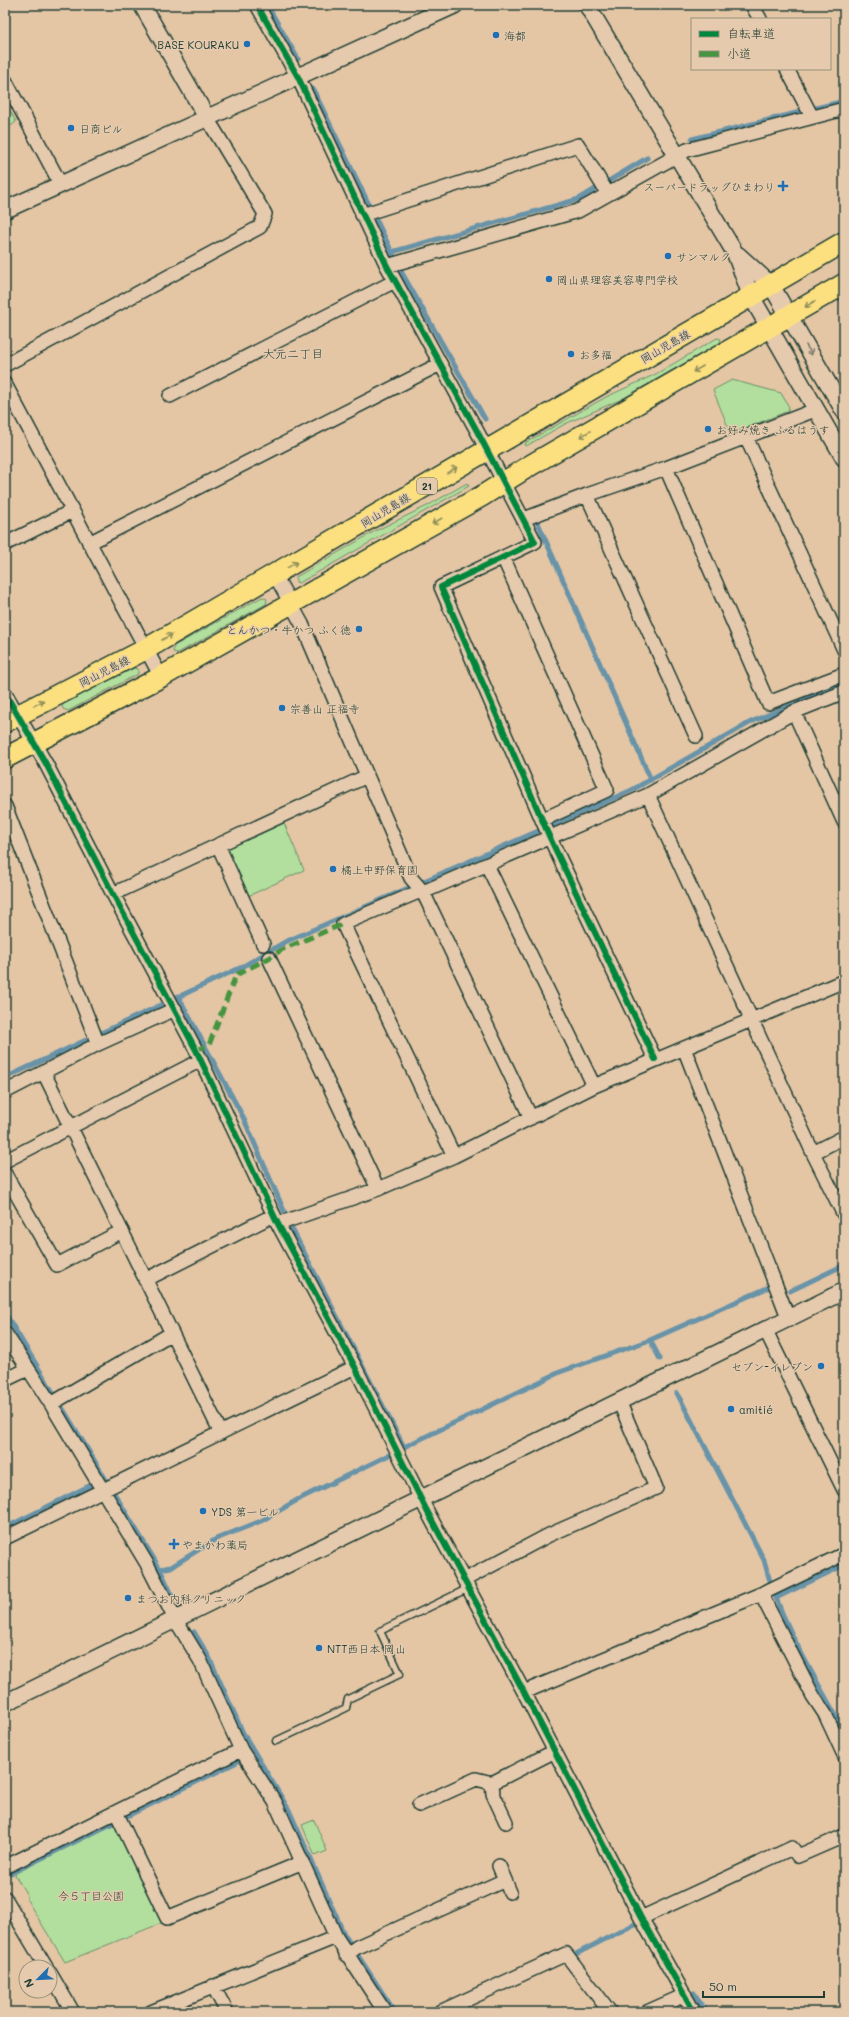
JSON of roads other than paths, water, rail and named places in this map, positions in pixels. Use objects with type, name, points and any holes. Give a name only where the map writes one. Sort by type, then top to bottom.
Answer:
[{"type":"main road","name":"岡山児島線","points":[[11,718],[146,649],[844,242]]},
{"type":"main road","points":[[5,758],[160,677],[292,603],[504,482],[844,284]]},
{"type":"street","points":[[5,365],[260,227],[265,214],[207,118],[142,5]]},
{"type":"street","points":[[258,5],[298,77],[368,213],[393,264],[396,281],[535,542],[441,587],[546,829],[655,1059]]},
{"type":"street","points":[[5,210],[456,5]]},
{"type":"street","points":[[587,5],[735,253],[751,296],[815,410],[844,458]]},
{"type":"street","points":[[752,5],[759,18]]},
{"type":"street","points":[[788,70],[810,112]]},
{"type":"street","points":[[5,80],[61,185]]},
{"type":"street","points":[[393,264],[578,211],[604,188],[678,156],[688,150],[810,112],[844,109]]},
{"type":"street","points":[[368,213],[578,145],[604,188]]},
{"type":"street","points":[[735,253],[770,285],[844,410]]},
{"type":"street","points":[[170,396],[396,281]]},
{"type":"street","points":[[89,542],[440,364]]},
{"type":"street","points":[[5,384],[160,677]]},
{"type":"street","points":[[524,519],[587,495],[666,468],[815,410]]},
{"type":"street","points":[[746,437],[844,650]]},
{"type":"street","points":[[666,468],[768,703],[844,674]]},
{"type":"street","points":[[587,495],[696,736]]},
{"type":"street","points":[[5,544],[72,510]]},
{"type":"street","points":[[454,1156],[343,924],[422,890],[487,865],[606,790],[503,557]]},
{"type":"street","points":[[274,575],[292,603],[411,878],[422,890],[531,1118]]},
{"type":"street","points":[[546,829],[648,795],[794,712],[844,692]]},
{"type":"street","points":[[5,693],[11,718],[34,743],[172,1003],[466,1584],[555,1751],[641,1918],[694,2012]]},
{"type":"street","points":[[794,712],[844,822]]},
{"type":"street","points":[[113,894],[367,776]]},
{"type":"street","points":[[648,795],[813,1153],[844,1215]]},
{"type":"street","points":[[5,806],[95,1038]]},
{"type":"street","points":[[218,845],[263,944]]},
{"type":"street","points":[[487,865],[594,1086]]},
{"type":"street","points":[[269,958],[378,1188]]},
{"type":"street","points":[[146,1280],[281,1220],[378,1188],[454,1156],[594,1086],[844,980]]},
{"type":"street","points":[[5,1092],[44,1073],[95,1038],[172,1003]]},
{"type":"street","points":[[684,1048],[788,1317]]},
{"type":"street","points":[[5,1161],[201,1060]]},
{"type":"street","points":[[44,1073],[221,1432]]},
{"type":"street","points":[[813,1153],[844,1137]]},
{"type":"street","points":[[5,1174],[57,1265],[122,1231]]},
{"type":"street","points":[[5,1703],[421,1497],[844,1291]]},
{"type":"street","points":[[765,1329],[844,1490]]},
{"type":"street","points":[[5,1333],[28,1369],[55,1402],[147,1564],[175,1619],[200,1660],[241,1750],[275,1802],[336,1937],[352,1951],[385,2012]]},
{"type":"street","points":[[55,1402],[172,1333]]},
{"type":"street","points":[[5,1538],[103,1486],[221,1432],[355,1367]]},
{"type":"street","points":[[5,1380],[28,1369]]},
{"type":"street","points":[[466,1584],[549,1536],[656,1488],[619,1401]]},
{"type":"street","points":[[524,1692],[769,1591],[844,1554]]},
{"type":"street","points":[[769,1591],[813,1696],[825,1714],[844,1755]]},
{"type":"street","points":[[5,1867],[118,1817],[241,1750]]},
{"type":"street","points":[[419,1805],[476,1779],[492,1783],[555,1751]]},
{"type":"street","points":[[492,1783],[494,1794],[506,1822]]},
{"type":"street","points":[[118,1817],[167,1918],[303,1862]]},
{"type":"street","points":[[641,1918],[792,1848],[798,1856],[844,1836]]},
{"type":"street","points":[[352,1951],[507,1886],[499,1866]]},
{"type":"street","points":[[5,1898],[41,1959]]},
{"type":"street","points":[[151,2012],[336,1937]]},
{"type":"street","points":[[440,2012],[564,1954],[570,1957],[610,2012]]},
{"type":"street","points":[[213,1986],[227,2012]]},
{"type":"street","points":[[58,1987],[73,2012]]},
{"type":"street","points":[[648,2012],[685,1995]]},
{"type":"lane","points":[[276,1741],[346,1708],[348,1700],[400,1674],[380,1631],[466,1584]]},
{"type":"waterway","points":[[267,5],[298,59]]},
{"type":"waterway","points":[[313,89],[402,273],[485,419]]},
{"type":"waterway","points":[[692,139],[844,101]]},
{"type":"waterway","points":[[392,252],[579,199],[647,158]]},
{"type":"waterway","points":[[538,523],[651,780]]},
{"type":"waterway","points":[[5,1078],[242,967],[285,942],[632,790],[751,722],[844,683]]},
{"type":"waterway","points":[[178,996],[243,1117],[292,1229],[404,1447],[560,1372],[650,1340],[660,1359]]},
{"type":"waterway","points":[[790,1291],[844,1265]]},
{"type":"waterway","points":[[650,1340],[767,1288]]},
{"type":"waterway","points":[[5,1313],[160,1569],[173,1597]]},
{"type":"waterway","points":[[677,1393],[764,1560],[779,1605],[798,1648],[844,1730]]},
{"type":"waterway","points":[[160,1569],[171,1567],[216,1539],[261,1521],[299,1499],[389,1455]]},
{"type":"waterway","points":[[5,1528],[97,1482]]},
{"type":"waterway","points":[[776,1598],[844,1565]]},
{"type":"waterway","points":[[194,1632],[209,1657],[243,1733],[289,1810],[344,1934],[395,2012]]},
{"type":"waterway","points":[[11,1873],[237,1762]]},
{"type":"waterway","points":[[570,1957],[635,1924]]},
{"type":"waterway","points":[[694,1993],[706,2012]]},
{"type":"place","name":"海都","points":[[496,35]]},
{"type":"place","name":"BASE KOURAKU","points":[[247,44]]},
{"type":"place","name":"日商ビル","points":[[71,128]]},
{"type":"place","name":"スーパードラッグひまわり","points":[[783,186]]},
{"type":"place","name":"サンマルク","points":[[668,256]]},
{"type":"place","name":"岡山県理容美容専門学校","points":[[549,279]]},
{"type":"place","name":"お多福","points":[[571,354]]},
{"type":"place","name":"お好み焼き ふるはうす","points":[[708,429]]},
{"type":"place","name":"とんかつ・牛かつ ふく徳","points":[[359,629]]},
{"type":"place","name":"宗善山 正福寺","points":[[282,708]]},
{"type":"place","name":"橘上中野保育園","points":[[333,869]]},
{"type":"place","name":"セブン-イレブン","points":[[821,1366]]},
{"type":"place","name":"amitié","points":[[731,1409]]},
{"type":"place","name":"YDS 第一ビル","points":[[203,1511]]},
{"type":"place","name":"やまかわ薬局","points":[[174,1544]]},
{"type":"place","name":"まつお内科クリニック","points":[[128,1598]]},
{"type":"place","name":"NTT西日本 岡山","points":[[319,1648]]},
{"type":"district","name":"大元二丁目","points":[[293,353]]},
{"type":"park label","name":"今５丁目公園","points":[[91,1895]]}]
